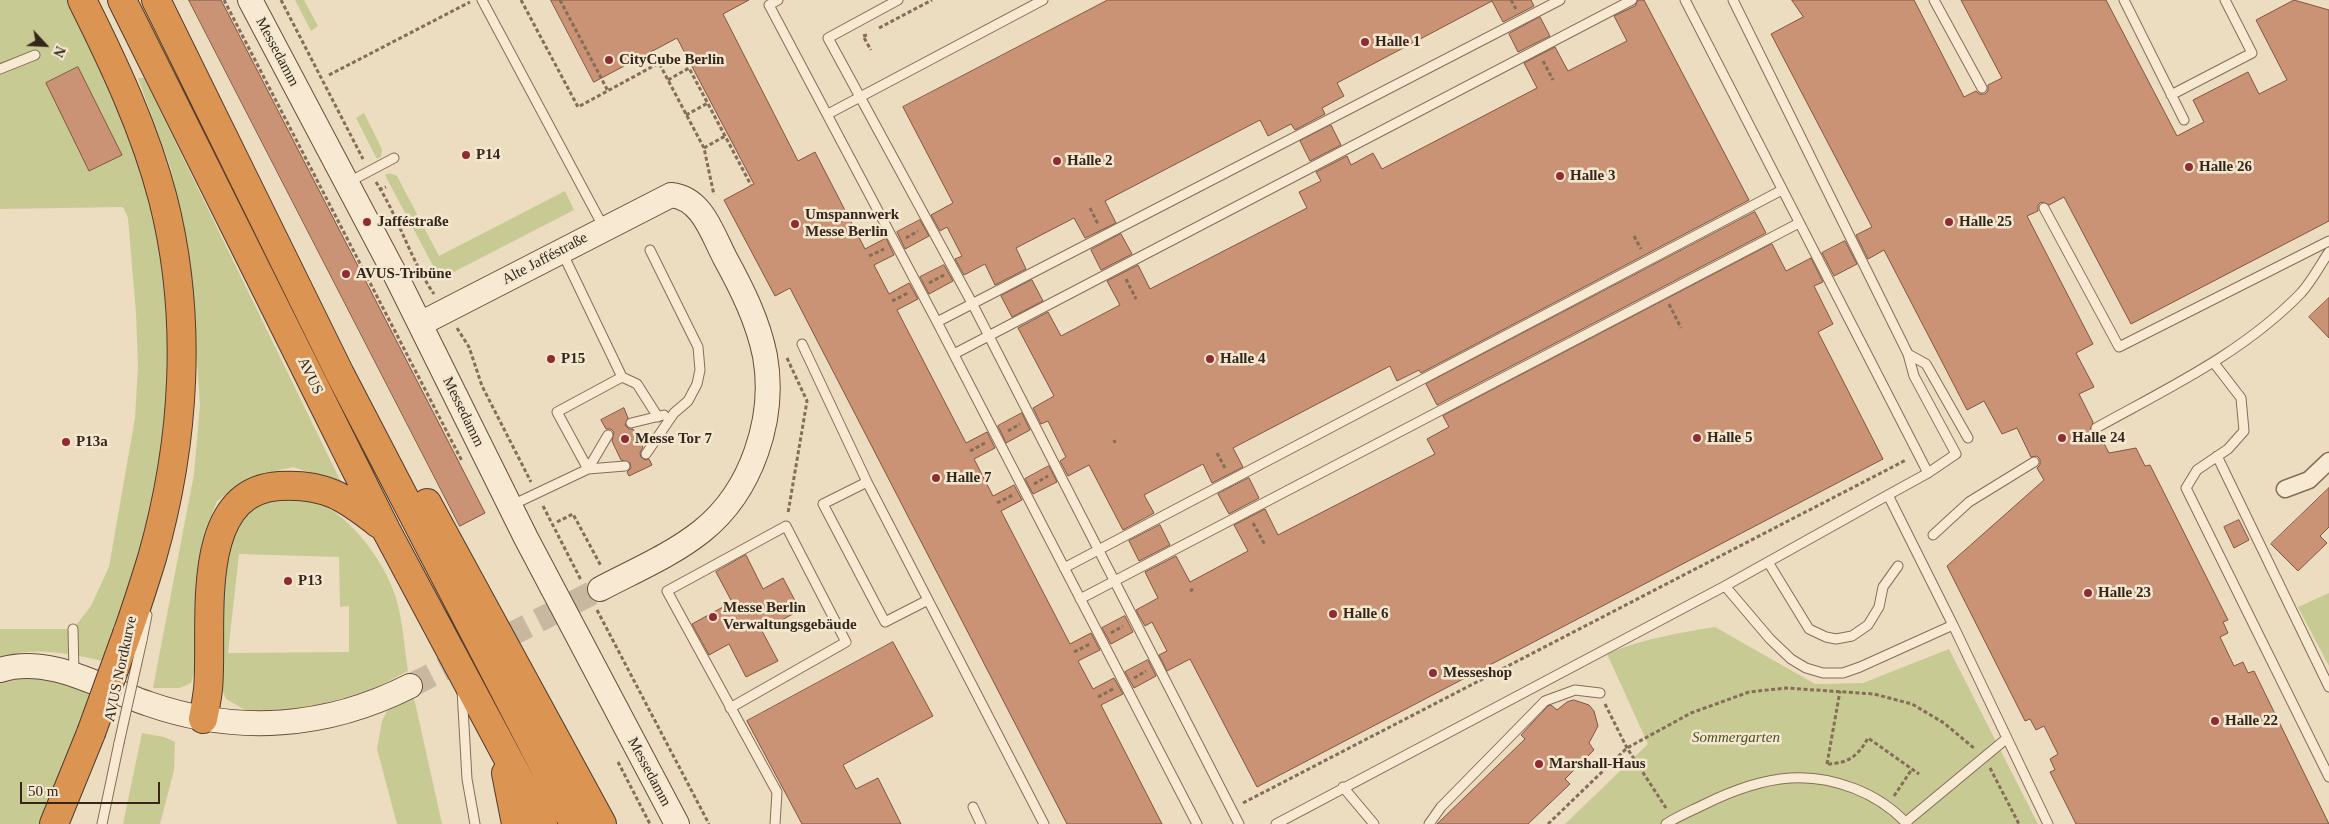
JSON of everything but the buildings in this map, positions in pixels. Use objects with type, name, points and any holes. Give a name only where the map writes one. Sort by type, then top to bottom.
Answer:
[{"type":"highway","points":[[54,824],[135,637],[176,440],[181,368],[180,307],[176,264],[163,199],[137,119],[82,0]]},
{"type":"highway","name":"AVUS","points":[[122,0],[386,530],[543,824]]},
{"type":"highway","name":"AVUS","points":[[156,0],[340,374],[574,824]]},
{"type":"highway","points":[[340,374],[380,417],[602,824]]},
{"type":"highway","points":[[203,719],[208,689],[210,598],[213,561],[221,532],[235,506],[253,493],[274,487],[297,485],[328,490],[352,502],[386,530]]},
{"type":"highway","points":[[502,750],[516,824]]},
{"type":"main road","name":"Messedamm","points":[[250,0],[420,324],[510,506],[677,824]]},
{"type":"main road","name":"Alte Jafféstraße","points":[[420,324],[671,195],[687,199],[700,211],[751,310],[762,344],[767,400],[763,430],[754,458],[740,487],[719,515],[682,546],[600,589]]},
{"type":"main road","points":[[0,670],[14,666],[36,666],[83,679],[150,705],[203,719],[274,724],[322,718],[382,700],[410,686]]},
{"type":"street","points":[[2285,489],[2309,480],[2329,461]]},
{"type":"lane","points":[[482,0],[604,228]]},
{"type":"lane","points":[[778,0],[769,5],[954,354],[1196,824]]},
{"type":"lane","points":[[898,0],[828,38],[972,303],[1239,824]]},
{"type":"lane","points":[[828,114],[1042,0]]},
{"type":"lane","points":[[937,322],[1560,0]]},
{"type":"lane","points":[[954,354],[1632,0]]},
{"type":"lane","points":[[1685,0],[1928,473]]},
{"type":"lane","points":[[1276,824],[1725,586],[1928,473],[1956,454],[1914,376],[1908,354],[1733,0]]},
{"type":"lane","points":[[1934,0],[1982,88]]},
{"type":"lane","points":[[2124,0],[2184,120]]},
{"type":"lane","points":[[2171,95],[2252,53],[2225,0]]},
{"type":"lane","points":[[0,69],[35,55]]},
{"type":"lane","points":[[347,183],[394,158]]},
{"type":"lane","points":[[1064,568],[1782,190]]},
{"type":"lane","points":[[2044,208],[2119,347],[2329,241]]},
{"type":"lane","points":[[1080,599],[1799,222]]},
{"type":"lane","points":[[646,454],[674,413],[688,400],[697,384],[700,370],[698,347],[650,250]]},
{"type":"lane","points":[[561,251],[580,302],[622,377],[637,384],[658,417]]},
{"type":"lane","points":[[2096,428],[2214,363],[2262,329],[2303,292],[2329,252]]},
{"type":"lane","points":[[802,344],[867,482],[1044,824]]},
{"type":"lane","points":[[1908,354],[1926,364],[1968,438]]},
{"type":"lane","points":[[2214,363],[2241,398],[2244,431],[2228,449],[2197,470],[2186,488],[2329,777]]},
{"type":"lane","points":[[588,469],[557,412],[622,377]]},
{"type":"lane","points":[[630,423],[674,413]]},
{"type":"lane","points":[[588,469],[608,435]]},
{"type":"lane","points":[[2217,456],[2329,688]]},
{"type":"lane","points":[[1933,535],[1969,502],[2034,462]]},
{"type":"lane","points":[[510,506],[588,469],[625,466]]},
{"type":"lane","points":[[867,482],[824,504],[832,521],[885,622],[928,600]]},
{"type":"lane","points":[[1888,495],[1953,625],[2048,824]]},
{"type":"lane","points":[[730,708],[846,642],[786,526],[667,591],[730,708],[777,792],[775,824]]},
{"type":"lane","points":[[1768,562],[1809,629],[1818,634],[1836,639],[1852,636],[1868,625],[1879,607],[1883,587],[1898,566]]},
{"type":"lane","points":[[1725,586],[1791,659],[1806,668],[1824,673],[1843,673],[1860,667],[1953,625]]},
{"type":"lane","points":[[73,629],[83,679]]},
{"type":"lane","name":"AVUS Nordkurve","points":[[102,824],[119,743],[135,637]]},
{"type":"lane","points":[[461,673],[467,779],[475,824]]},
{"type":"lane","points":[[1428,824],[1441,807],[1545,701],[1575,690],[1600,693]]},
{"type":"lane","points":[[1670,822],[1719,797],[1757,785],[1790,778],[1824,779],[1860,790],[1886,806],[1906,823],[2006,739]]},
{"type":"lane","points":[[1343,788],[1374,824]]},
{"type":"lane","points":[[973,807],[981,824]]},
{"type":"path","points":[[224,0],[462,462]]},
{"type":"path","points":[[281,0],[379,191],[412,250],[420,271]]},
{"type":"path","points":[[329,76],[474,0]]},
{"type":"path","points":[[521,0],[578,107],[659,63],[704,148],[716,203]]},
{"type":"path","points":[[560,0],[608,91]]},
{"type":"path","points":[[871,50],[864,36],[932,0]]},
{"type":"path","points":[[668,80],[689,68],[751,185]]},
{"type":"path","points":[[686,115],[708,104]]},
{"type":"path","points":[[704,148],[725,136]]},
{"type":"path","points":[[379,191],[386,187]]},
{"type":"path","points":[[1090,208],[1102,233]]},
{"type":"path","points":[[1123,274],[1136,298]]},
{"type":"path","points":[[1231,809],[1918,454]]},
{"type":"path","points":[[557,522],[573,514],[600,565]]},
{"type":"path","points":[[1548,824],[1627,748],[1692,713],[1749,692],[1786,688],[1874,694],[1912,704],[1944,723],[1984,756],[2019,824]]},
{"type":"path","points":[[1824,779],[1840,691]]},
{"type":"path","points":[[1600,693],[1627,748],[1670,822]]},
{"type":"path","points":[[1828,764],[1842,763],[1858,755],[1868,738],[1919,774]]},
{"type":"path","points":[[616,758],[650,824]]},
{"type":"path","points":[[1886,806],[1912,769]]},
{"type":"green space","points":[[0,0],[68,0],[114,99],[142,174],[162,239],[171,302],[168,428],[151,508],[107,662],[54,652],[27,652],[0,657],[0,629],[73,629],[91,606],[109,567],[135,418],[138,366],[136,313],[128,218],[123,207],[0,209]]},
{"type":"green space","points":[[295,0],[304,0],[318,26],[311,31]]},
{"type":"green space","points":[[138,78],[144,78],[341,482],[293,467],[249,477],[217,501],[205,531],[198,569],[195,669],[191,683],[180,688],[153,688],[194,474],[200,405],[190,261],[171,169]]},
{"type":"green space","points":[[364,113],[382,149],[381,157],[377,159],[356,118]]},
{"type":"green space","points":[[389,173],[397,176],[439,256],[565,191],[574,210],[440,279],[385,175]]},
{"type":"green space","points":[[285,496],[308,498],[336,513],[361,537],[382,566],[395,595],[402,623],[408,671],[369,691],[306,708],[247,711],[226,699],[216,675],[221,558],[238,524],[260,502]],"holes":[[[239,554],[339,557],[340,607],[349,606],[349,652],[228,653]]]},
{"type":"green space","points":[[2329,593],[2329,666],[2298,607]]},
{"type":"green space","name":"Sommergarten","points":[[1715,627],[1815,684],[1863,683],[1949,649],[2038,824],[1565,824],[1648,744],[1607,654],[1647,640]]},
{"type":"green space","points":[[25,675],[53,679],[96,694],[46,824],[0,824],[0,683]]},
{"type":"green space","points":[[414,698],[442,824],[397,824],[377,749],[382,721],[390,705]]},
{"type":"green space","points":[[142,733],[164,737],[175,742],[174,770],[160,824],[123,824]]},
{"type":"tunnel","points":[[410,686],[600,589]]},
{"type":"place","name":"Halle 1","points":[[1365,42]]},
{"type":"place","name":"CityCube Berlin","points":[[609,60]]},
{"type":"place","name":"P14","points":[[466,155]]},
{"type":"place","name":"Halle 2","points":[[1057,161]]},
{"type":"place","name":"Halle 26","points":[[2189,167]]},
{"type":"place","name":"Halle 3","points":[[1560,176]]},
{"type":"place","name":"Jafféstraße","points":[[367,222]]},
{"type":"place","name":"Halle 25","points":[[1949,222]]},
{"type":"place","name":"Umspannwerk Messe Berlin","points":[[795,224]]},
{"type":"place","name":"AVUS-Tribüne","points":[[346,274]]},
{"type":"place","name":"P15","points":[[551,359]]},
{"type":"place","name":"Halle 4","points":[[1210,359]]},
{"type":"place","name":"Halle 5","points":[[1697,438]]},
{"type":"place","name":"Halle 24","points":[[2062,438]]},
{"type":"place","name":"Messe Tor 7","points":[[625,439]]},
{"type":"place","name":"P13a","points":[[66,442]]},
{"type":"place","name":"Halle 7","points":[[936,478]]},
{"type":"place","name":"P13","points":[[288,581]]},
{"type":"place","name":"Halle 23","points":[[2088,593]]},
{"type":"place","name":"Halle 6","points":[[1333,614]]},
{"type":"place","name":"Messe Berlin Verwaltungsgebäude","points":[[713,617]]},
{"type":"place","name":"Messeshop","points":[[1433,673]]},
{"type":"place","name":"Halle 22","points":[[2215,721]]},
{"type":"place","name":"Marshall-Haus","points":[[1539,764]]}]
